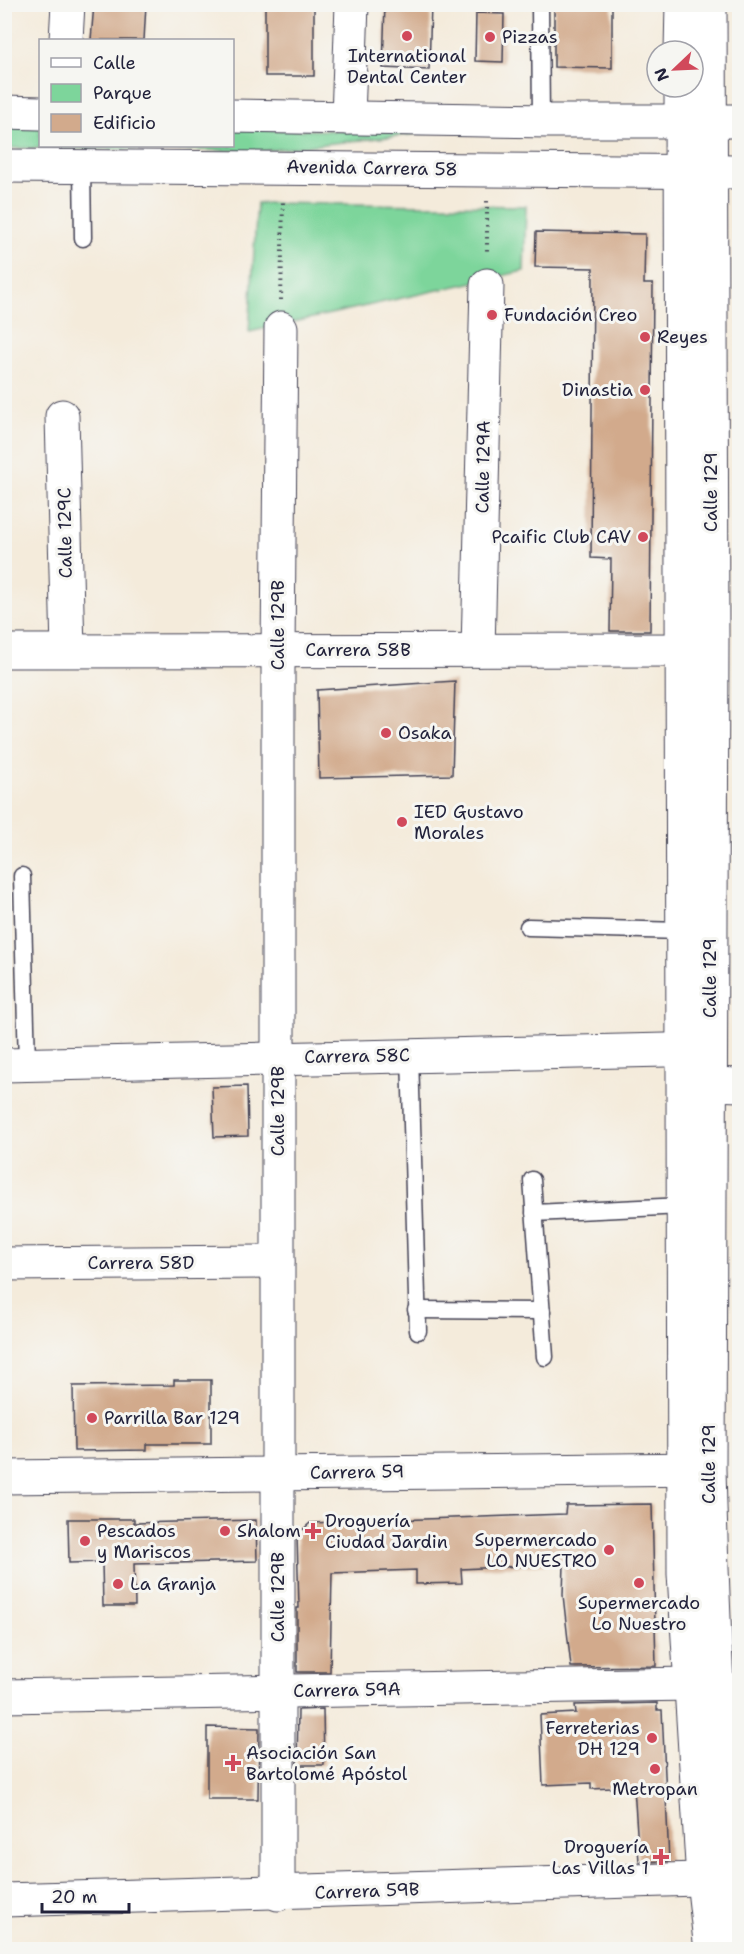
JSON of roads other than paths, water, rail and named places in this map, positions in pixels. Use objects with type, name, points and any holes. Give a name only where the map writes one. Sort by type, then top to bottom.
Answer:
[{"type":"street","points":[[66,39],[68,4]]},
{"type":"street","points":[[348,118],[352,4]]},
{"type":"street","points":[[681,39],[682,4]]},
{"type":"street","name":"Calle 129","points":[[695,1469],[683,1206],[696,1050],[697,650],[710,171],[710,4]]},
{"type":"street","name":"Calle 129","points":[[691,99],[710,121]]},
{"type":"street","points":[[4,112],[39,112]]},
{"type":"street","points":[[234,116],[710,121]]},
{"type":"street","name":"Avenida Carrera 58","points":[[4,166],[710,171]]},
{"type":"street","name":"Calle 129A","points":[[478,650],[487,285]]},
{"type":"street","name":"Calle 129B","points":[[278,1894],[278,650],[281,328]]},
{"type":"street","name":"Calle 129C","points":[[62,416],[68,650]]},
{"type":"street","name":"Calle 129","points":[[697,650],[682,931],[696,1050],[725,1084],[695,1469],[684,1574],[716,1687],[717,1879],[711,1950]]},
{"type":"street","name":"Carrera 58B","points":[[4,651],[697,650]]},
{"type":"street","name":"Carrera 58C","points":[[16,1064],[696,1050]]},
{"type":"street","name":"Carrera 58D","points":[[4,1264],[278,1263]]},
{"type":"street","name":"Carrera 59","points":[[4,1477],[695,1469]]},
{"type":"street","name":"Carrera 59A","points":[[4,1696],[716,1687]]},
{"type":"street","name":"Calle 129","points":[[717,1879],[738,1950]]},
{"type":"street","name":"Carrera 59B","points":[[4,1900],[278,1894],[717,1879]]},
{"type":"lane","points":[[540,4],[541,121]]},
{"type":"lane","points":[[81,166],[83,238]]},
{"type":"lane","points":[[16,1064],[22,876]]},
{"type":"lane","points":[[528,927],[682,931]]},
{"type":"lane","points":[[410,1055],[418,1331]]},
{"type":"lane","points":[[532,1180],[545,1356]]},
{"type":"lane","points":[[534,1214],[683,1206]]},
{"type":"lane","points":[[416,1310],[542,1311]]},
{"type":"place","name":"International Dental Center","points":[[407,36]]},
{"type":"place","name":"Pizzas","points":[[490,37]]},
{"type":"place","name":"Fundación Creo","points":[[492,315]]},
{"type":"place","name":"Reyes","points":[[645,337]]},
{"type":"place","name":"Dinastia","points":[[645,390]]},
{"type":"place","name":"Pcaific Club CAV","points":[[643,537]]},
{"type":"place","name":"Osaka","points":[[386,733]]},
{"type":"place","name":"IED Gustavo Morales","points":[[402,822]]},
{"type":"place","name":"Parrilla Bar 129","points":[[92,1418]]},
{"type":"place","name":"Shalom","points":[[225,1531]]},
{"type":"place","name":"Droguería Ciudad Jardin","points":[[313,1531]]},
{"type":"place","name":"Pescados y Mariscos","points":[[85,1541]]},
{"type":"place","name":"Supermercado LO NUESTRO","points":[[609,1550]]},
{"type":"place","name":"Supermercado Lo Nuestro","points":[[639,1583]]},
{"type":"place","name":"La Granja","points":[[118,1584]]},
{"type":"place","name":"Ferreterias DH 129","points":[[652,1738]]},
{"type":"place","name":"Asociación San Bartolomé Apóstol","points":[[233,1763]]},
{"type":"place","name":"Metropan","points":[[655,1769]]},
{"type":"place","name":"Droguería Las Villas 1","points":[[661,1857]]}]
